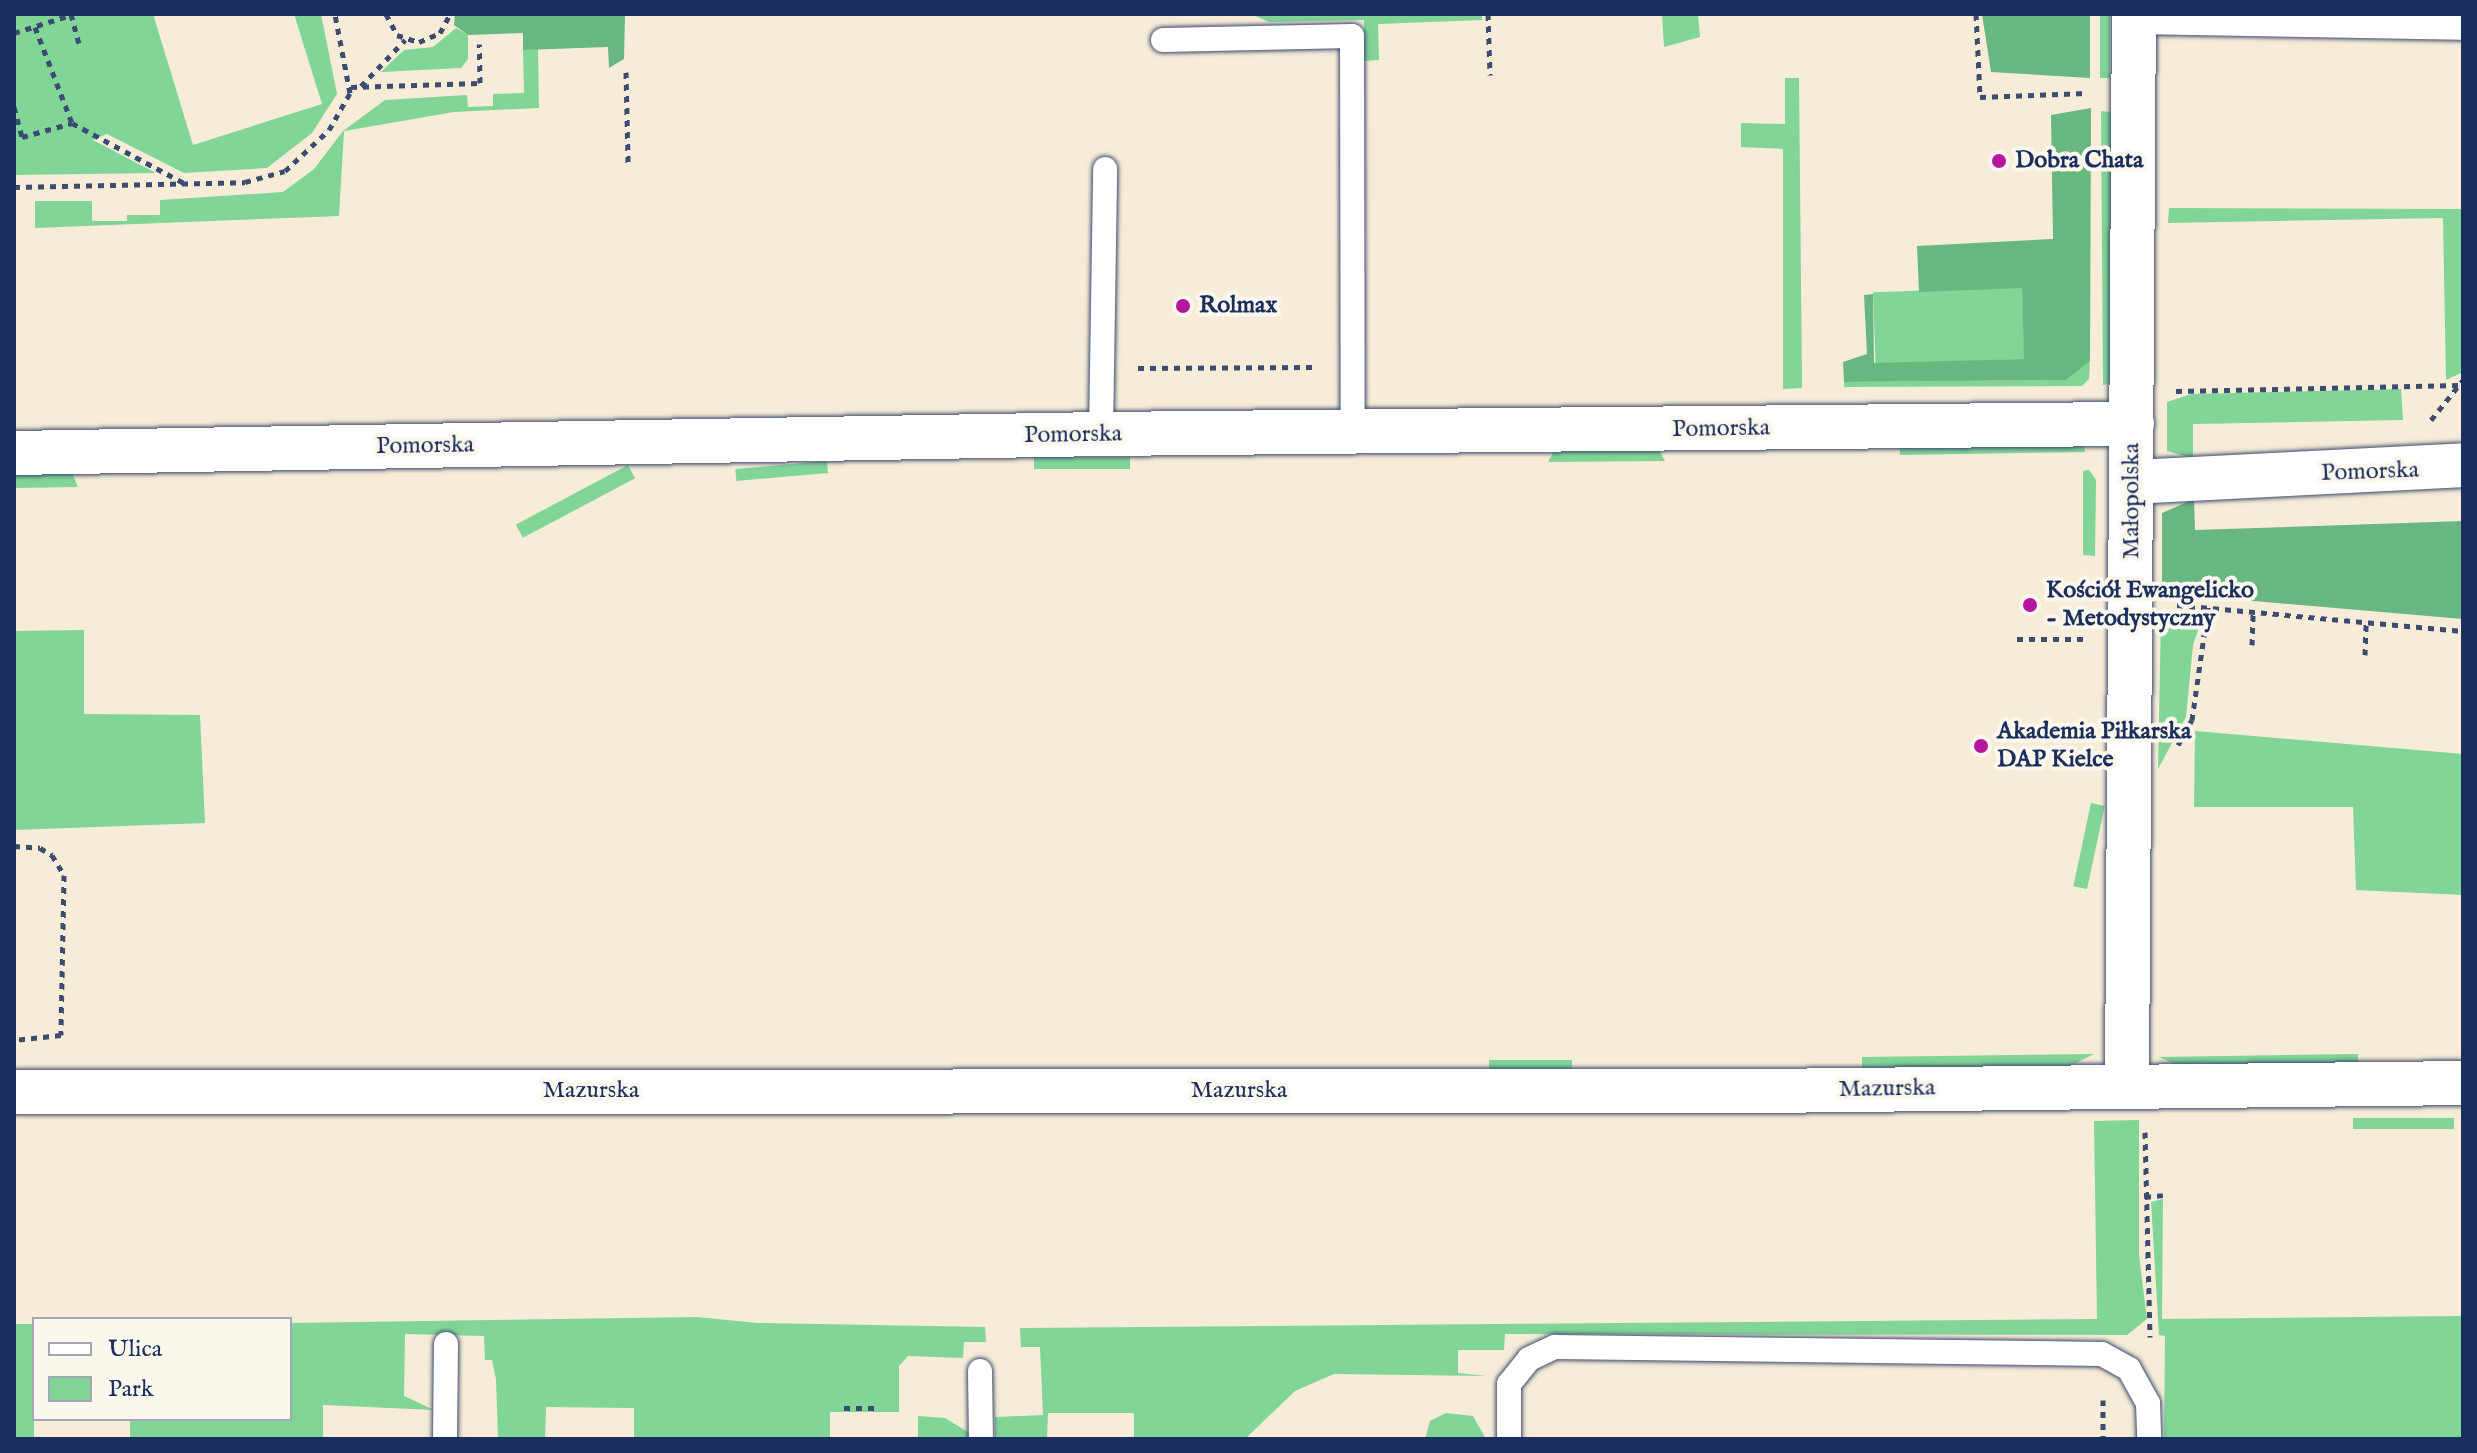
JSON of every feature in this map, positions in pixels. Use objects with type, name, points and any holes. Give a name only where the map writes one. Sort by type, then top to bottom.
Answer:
[{"type":"street","name":"Małopolska","points":[[2127,1084],[2134,18]]},
{"type":"street","name":"Pomorska","points":[[14,453],[1101,434],[2132,424]]},
{"type":"street","name":"Pomorska","points":[[2132,482],[2463,465]]},
{"type":"street","name":"Mazurska","points":[[14,1092],[1747,1091],[2127,1084],[2463,1083]]},
{"type":"lane","points":[[2134,18],[2463,28]]},
{"type":"lane","points":[[1163,40],[1352,36],[1353,432]]},
{"type":"lane","points":[[1101,434],[1105,169]]},
{"type":"lane","points":[[445,1439],[446,1344]]},
{"type":"lane","points":[[1509,1439],[1509,1384],[1529,1359],[1555,1347],[2102,1354],[2129,1369],[2141,1390],[2148,1403],[2149,1439]]},
{"type":"lane","points":[[980,1371],[981,1439]]},
{"type":"path","points":[[14,187],[260,180],[293,166],[329,130],[351,87],[335,14]]},
{"type":"path","points":[[386,14],[392,29],[405,40]]},
{"type":"path","points":[[360,87],[405,40],[434,38],[450,14]]},
{"type":"path","points":[[1488,14],[1490,75]]},
{"type":"path","points":[[1976,14],[1980,97],[2096,93]]},
{"type":"path","points":[[14,33],[71,15],[80,47]]},
{"type":"path","points":[[35,27],[72,123],[186,184]]},
{"type":"path","points":[[351,87],[480,83],[479,44]]},
{"type":"path","points":[[626,72],[628,163]]},
{"type":"path","points":[[14,107],[22,137],[72,123]]},
{"type":"path","points":[[2175,391],[2461,383]]},
{"type":"path","points":[[2424,430],[2461,383]]},
{"type":"path","points":[[2183,605],[2463,631]]},
{"type":"path","points":[[2176,749],[2192,720],[2208,607]]},
{"type":"path","points":[[2252,645],[2253,611]]},
{"type":"path","points":[[2365,655],[2366,622]]},
{"type":"path","points":[[2017,639],[2086,639]]},
{"type":"path","points":[[14,846],[52,855],[64,875],[61,1035],[14,1040]]},
{"type":"path","points":[[2141,1390],[2153,1319],[2145,1197],[2145,1128]]},
{"type":"path","points":[[2145,1197],[2163,1195]]},
{"type":"path","points":[[844,1408],[878,1408]]},
{"type":"green space","points":[[14,14],[153,14],[193,145],[322,104],[294,14],[321,14],[337,94],[312,133],[267,168],[184,173],[107,134],[93,140],[156,173],[14,175]]},
{"type":"green space","points":[[455,14],[652,14],[625,16],[624,59],[609,68],[608,47],[523,50],[523,33],[468,35],[454,25]]},
{"type":"green space","points":[[1251,14],[1482,14],[1482,20],[1378,24],[1379,60],[1364,61],[1364,20],[1269,22]]},
{"type":"green space","points":[[1662,14],[1698,14],[1700,37],[1664,47]]},
{"type":"green space","points":[[1982,14],[2090,14],[2090,78],[1991,72]]},
{"type":"green space","points":[[2100,14],[2110,14],[2110,78],[2100,78]]},
{"type":"green space","points":[[456,28],[468,35],[468,59],[461,68],[381,72],[404,50],[433,47]]},
{"type":"green space","points":[[538,49],[539,108],[454,112],[344,131],[339,216],[35,228],[35,201],[92,201],[92,221],[127,221],[127,215],[160,215],[160,200],[283,192],[314,169],[343,131],[385,100],[467,95],[468,107],[493,106],[493,94],[524,93],[523,50]]},
{"type":"green space","points":[[1785,78],[1799,78],[1802,388],[1783,389],[1783,149],[1741,147],[1741,123],[1785,124]]},
{"type":"green space","points":[[2091,108],[2090,361],[2066,380],[1844,382],[1843,362],[1867,354],[1864,295],[1873,294],[1874,363],[2024,359],[2022,288],[1919,292],[1917,246],[2053,239],[2051,115]]},
{"type":"green space","points":[[2101,111],[2111,112],[2111,375],[2109,384],[2103,385]]},
{"type":"green space","points":[[2169,208],[2463,209],[2463,372],[2446,380],[2443,218],[2168,223]]},
{"type":"green space","points":[[2022,287],[2025,359],[1876,364],[1873,292]]},
{"type":"green space","points":[[2090,361],[2089,379],[2082,386],[1844,387],[1844,382],[2065,380]]},
{"type":"green space","points":[[2401,389],[2403,420],[2193,424],[2193,458],[2167,451],[2167,402],[2191,394]]},
{"type":"green space","points":[[1899,443],[2084,445],[2085,452],[1900,455]]},
{"type":"green space","points":[[1657,447],[1665,461],[1548,462],[1555,449]]},
{"type":"green space","points":[[1034,457],[1130,457],[1130,469],[1034,469]]},
{"type":"green space","points":[[827,461],[828,473],[736,481],[735,469]]},
{"type":"green space","points":[[628,465],[635,478],[523,538],[516,525]]},
{"type":"green space","points":[[2089,470],[2096,480],[2095,556],[2083,555],[2083,471]]},
{"type":"green space","points":[[72,473],[78,487],[14,488],[14,475]]},
{"type":"green space","points":[[2194,499],[2195,530],[2463,521],[2463,619],[2162,593],[2162,513]]},
{"type":"green space","points":[[2161,617],[2202,619],[2193,645],[2186,717],[2158,769]]},
{"type":"green space","points":[[84,630],[84,714],[200,715],[205,823],[14,830],[14,631]]},
{"type":"green space","points":[[2195,731],[2463,754],[2463,895],[2356,890],[2353,807],[2194,807]]},
{"type":"green space","points":[[2091,803],[2105,806],[2087,889],[2073,886]]},
{"type":"green space","points":[[2094,1054],[2068,1067],[1862,1069],[1862,1057]]},
{"type":"green space","points":[[2358,1054],[2358,1065],[2179,1066],[2159,1057]]},
{"type":"green space","points":[[1489,1060],[1572,1060],[1572,1071],[1489,1071]]},
{"type":"green space","points":[[2353,1118],[2454,1118],[2454,1129],[2353,1129]]},
{"type":"green space","points":[[2139,1120],[2139,1255],[2147,1319],[2127,1335],[1505,1334],[1504,1350],[1458,1350],[1458,1373],[1487,1376],[1334,1374],[1295,1391],[1245,1439],[1134,1439],[1134,1413],[1048,1413],[1047,1439],[995,1439],[995,1417],[1043,1415],[1040,1347],[1021,1347],[1020,1328],[2097,1319],[2094,1121]]},
{"type":"green space","points":[[2163,1199],[2162,1319],[2463,1316],[2463,1439],[2164,1439],[2165,1336],[2159,1335],[2151,1202]]},
{"type":"green space","points":[[697,1317],[757,1323],[985,1327],[986,1342],[964,1342],[963,1358],[908,1356],[899,1366],[899,1412],[830,1412],[830,1439],[634,1439],[634,1408],[546,1407],[545,1439],[498,1439],[496,1379],[492,1360],[485,1360],[484,1336],[405,1334],[404,1396],[434,1410],[323,1405],[323,1439],[130,1439],[130,1421],[292,1421],[292,1323]]},
{"type":"green space","points":[[14,1324],[32,1324],[34,1439],[14,1439]]},
{"type":"green space","points":[[1446,1413],[1473,1416],[1486,1439],[1425,1439],[1430,1421]]},
{"type":"green space","points":[[918,1416],[945,1418],[968,1432],[970,1439],[918,1439]]},
{"type":"place","name":"Dobra Chata","points":[[1999,161]]},
{"type":"place","name":"Rolmax","points":[[1183,306]]},
{"type":"place","name":"Kościół Ewangelicko - Metodystyczny","points":[[2030,605]]},
{"type":"place","name":"Akademia Piłkarska DAP Kielce","points":[[1981,746]]}]
